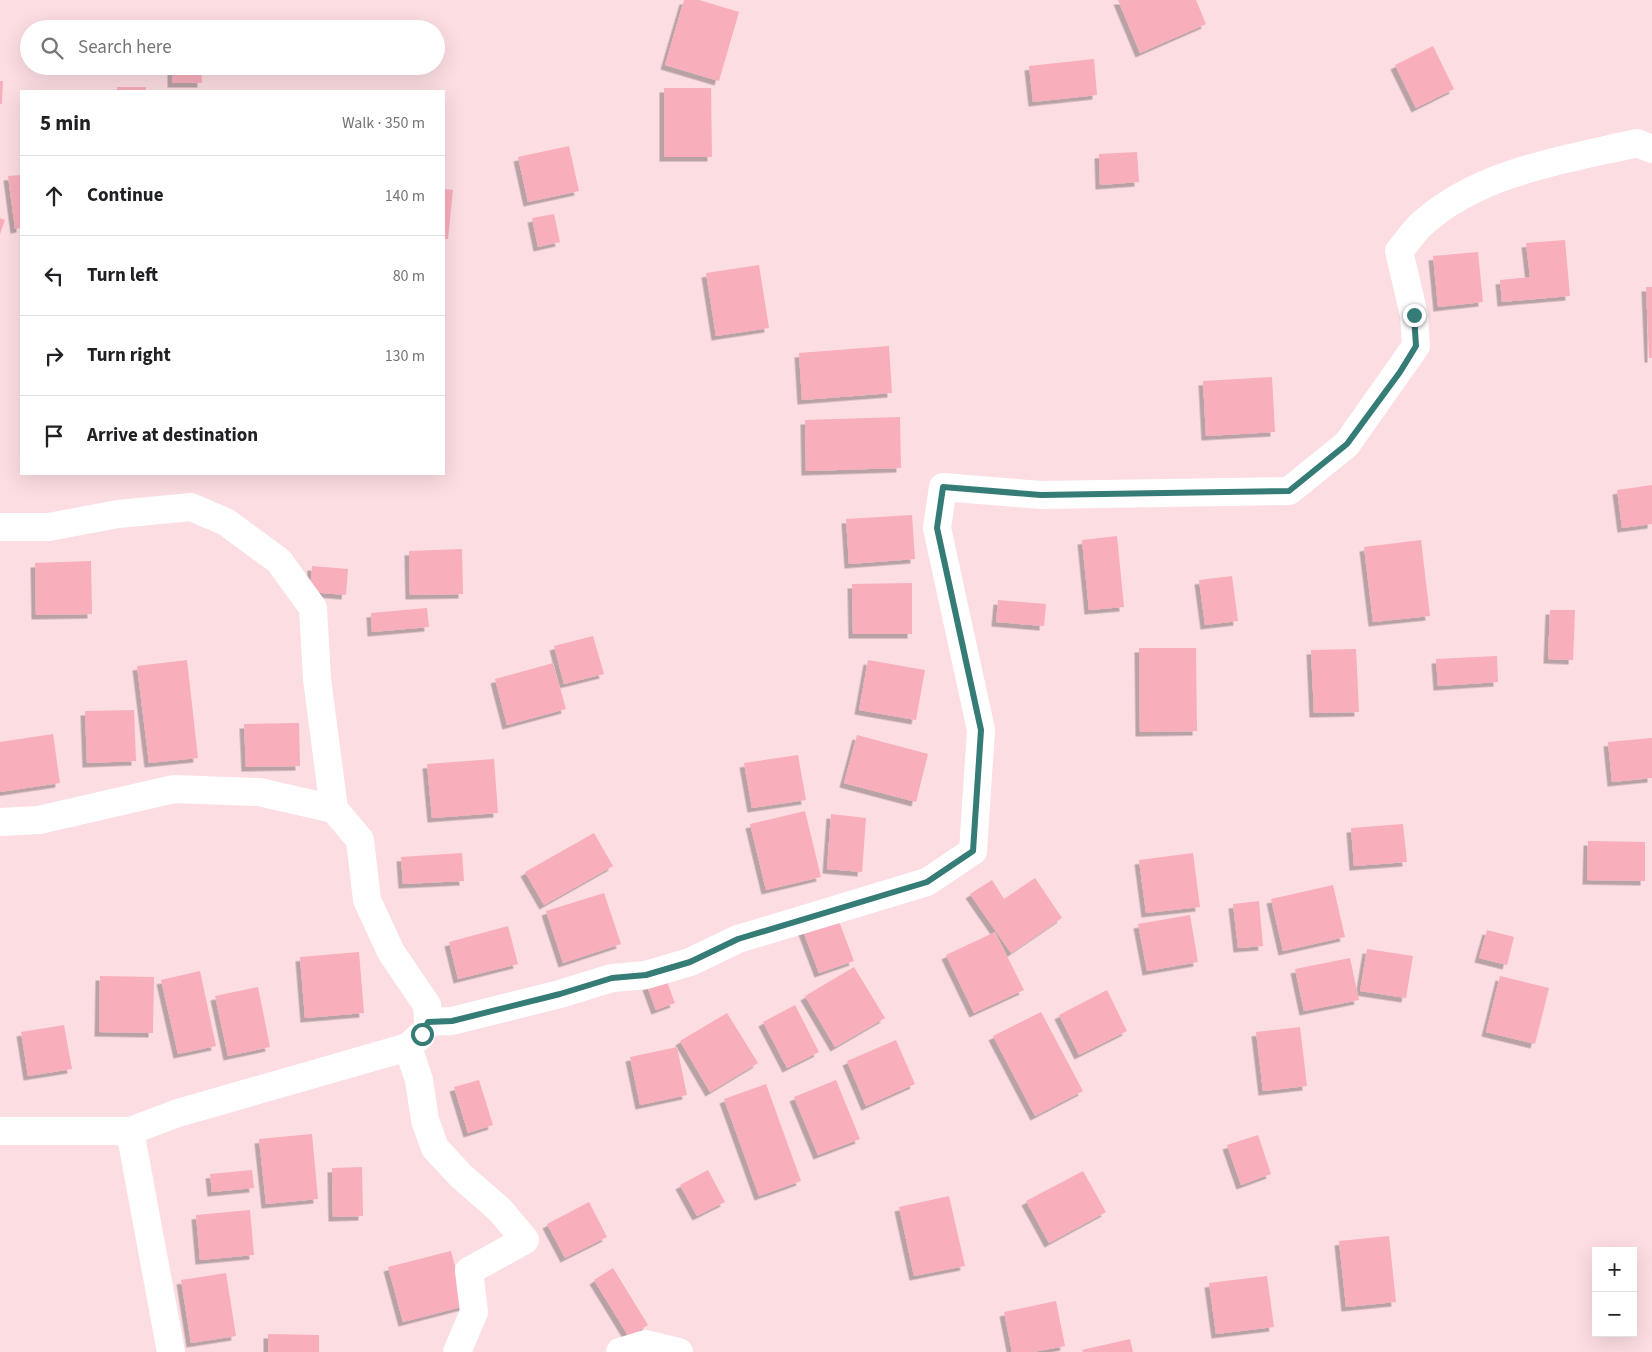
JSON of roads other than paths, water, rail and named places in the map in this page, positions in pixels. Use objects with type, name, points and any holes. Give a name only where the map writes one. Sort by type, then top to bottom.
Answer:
[{"type":"street","points":[[428,1022],[452,1021],[560,994],[612,978],[646,975],[690,962],[738,939],[927,882],[973,851],[981,730],[937,528],[943,487],[1041,495],[1289,491],[1347,444],[1416,346],[1414,315],[1399,251],[1423,222],[1477,186],[1540,165],[1637,143],[1652,149]]},
{"type":"street","points":[[0,527],[49,527],[118,514],[191,507],[226,522],[279,561],[313,608],[317,679],[334,809],[360,840],[367,900],[390,952],[427,1005],[428,1022],[422,1034],[408,1047],[178,1114],[130,1131],[0,1131]]},
{"type":"street","points":[[0,822],[39,820],[174,789],[259,792],[334,809]]},
{"type":"street","points":[[408,1047],[419,1080],[424,1120],[436,1148],[461,1176],[500,1210],[525,1240],[469,1271],[474,1312],[457,1352]]},
{"type":"street","points":[[130,1131],[171,1352]]},
{"type":"street","points":[[620,1352],[646,1344],[679,1352]]}]
